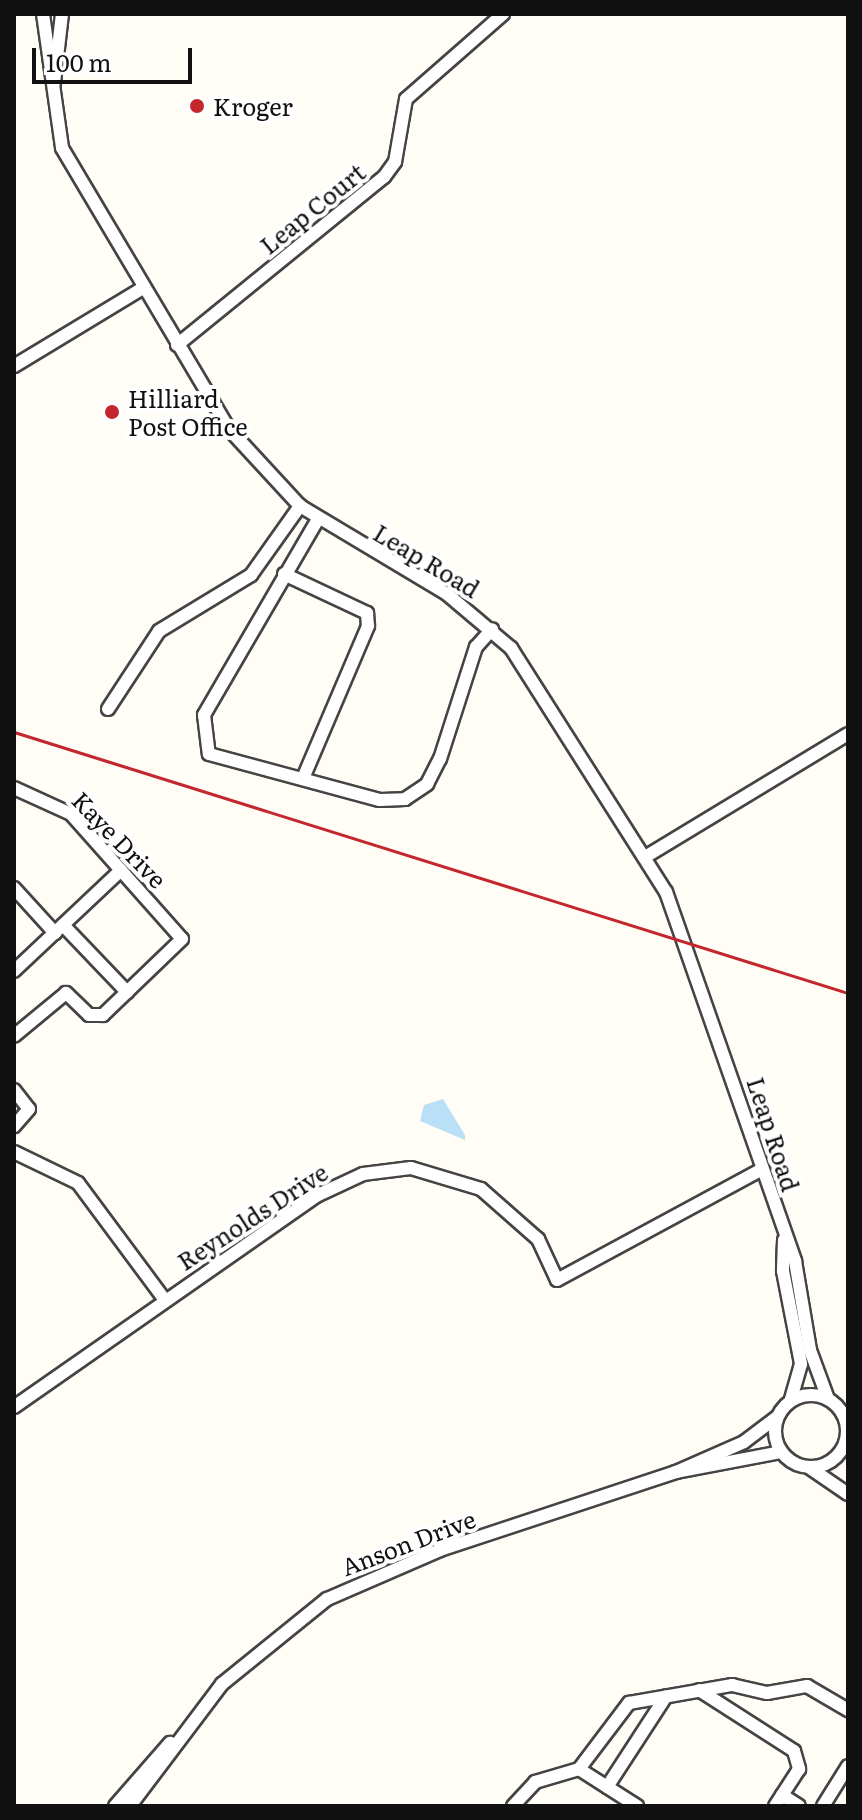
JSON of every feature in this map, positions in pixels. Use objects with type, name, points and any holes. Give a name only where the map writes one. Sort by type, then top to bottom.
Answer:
[{"type":"street","name":"Leap Road","points":[[43,14],[62,148],[177,345],[246,452],[300,506],[318,519],[447,594],[492,629],[543,688],[645,857],[677,914],[762,1169],[828,1399]]},
{"type":"street","name":"Leap Road","points":[[53,86],[62,14]]},
{"type":"street","name":"Leap Court","points":[[177,345],[384,177],[395,162],[406,99],[503,14]]},
{"type":"street","points":[[14,366],[143,288]]},
{"type":"street","points":[[108,709],[159,631],[251,575],[300,506]]},
{"type":"street","points":[[318,519],[204,715],[201,734],[209,754],[223,762],[304,776],[380,800],[405,799],[427,784],[476,647],[492,629]]},
{"type":"street","points":[[284,574],[367,613],[368,626],[304,776]]},
{"type":"street","points":[[645,857],[848,734]]},
{"type":"street","name":"Kaye Drive","points":[[14,788],[59,803],[182,939],[127,992]]},
{"type":"street","points":[[14,971],[121,870]]},
{"type":"street","points":[[14,888],[127,992],[96,1017],[60,995],[14,1036]]},
{"type":"street","points":[[14,1090],[29,1109],[14,1126]]},
{"type":"street","points":[[14,1152],[78,1183],[165,1300]]},
{"type":"street","name":"Reynolds Drive","points":[[14,1407],[316,1196],[363,1174],[411,1168],[481,1189],[538,1239],[557,1280],[762,1169]]},
{"type":"street","name":"Leap Road","points":[[784,1240],[783,1271],[801,1364],[791,1400]]},
{"type":"street","points":[[807,1467],[830,1462],[846,1451],[845,1419],[828,1399],[791,1400],[777,1417],[781,1452],[848,1494]]},
{"type":"street","name":"Anson Drive","points":[[115,1806],[258,1650],[351,1586],[676,1472],[744,1442],[777,1417]]},
{"type":"street","name":"Anson Drive","points":[[676,1472],[781,1452]]},
{"type":"street","points":[[513,1806],[535,1782],[579,1769],[619,1706],[699,1690],[807,1686],[848,1710]]},
{"type":"street","points":[[699,1690],[794,1751],[799,1769],[778,1801],[799,1806]]},
{"type":"street","points":[[607,1787],[666,1696]]},
{"type":"street","name":"Anson Drive","points":[[130,1806],[194,1717]]},
{"type":"street","points":[[823,1806],[848,1766]]},
{"type":"street","points":[[579,1769],[633,1805]]},
{"type":"water","points":[[443,1099],[465,1140],[420,1121],[424,1105]]},
{"type":"railway","points":[[14,732],[848,993]]},
{"type":"place","name":"Kroger","points":[[197,106]]},
{"type":"place","name":"Hilliard Post Office","points":[[112,412]]}]
